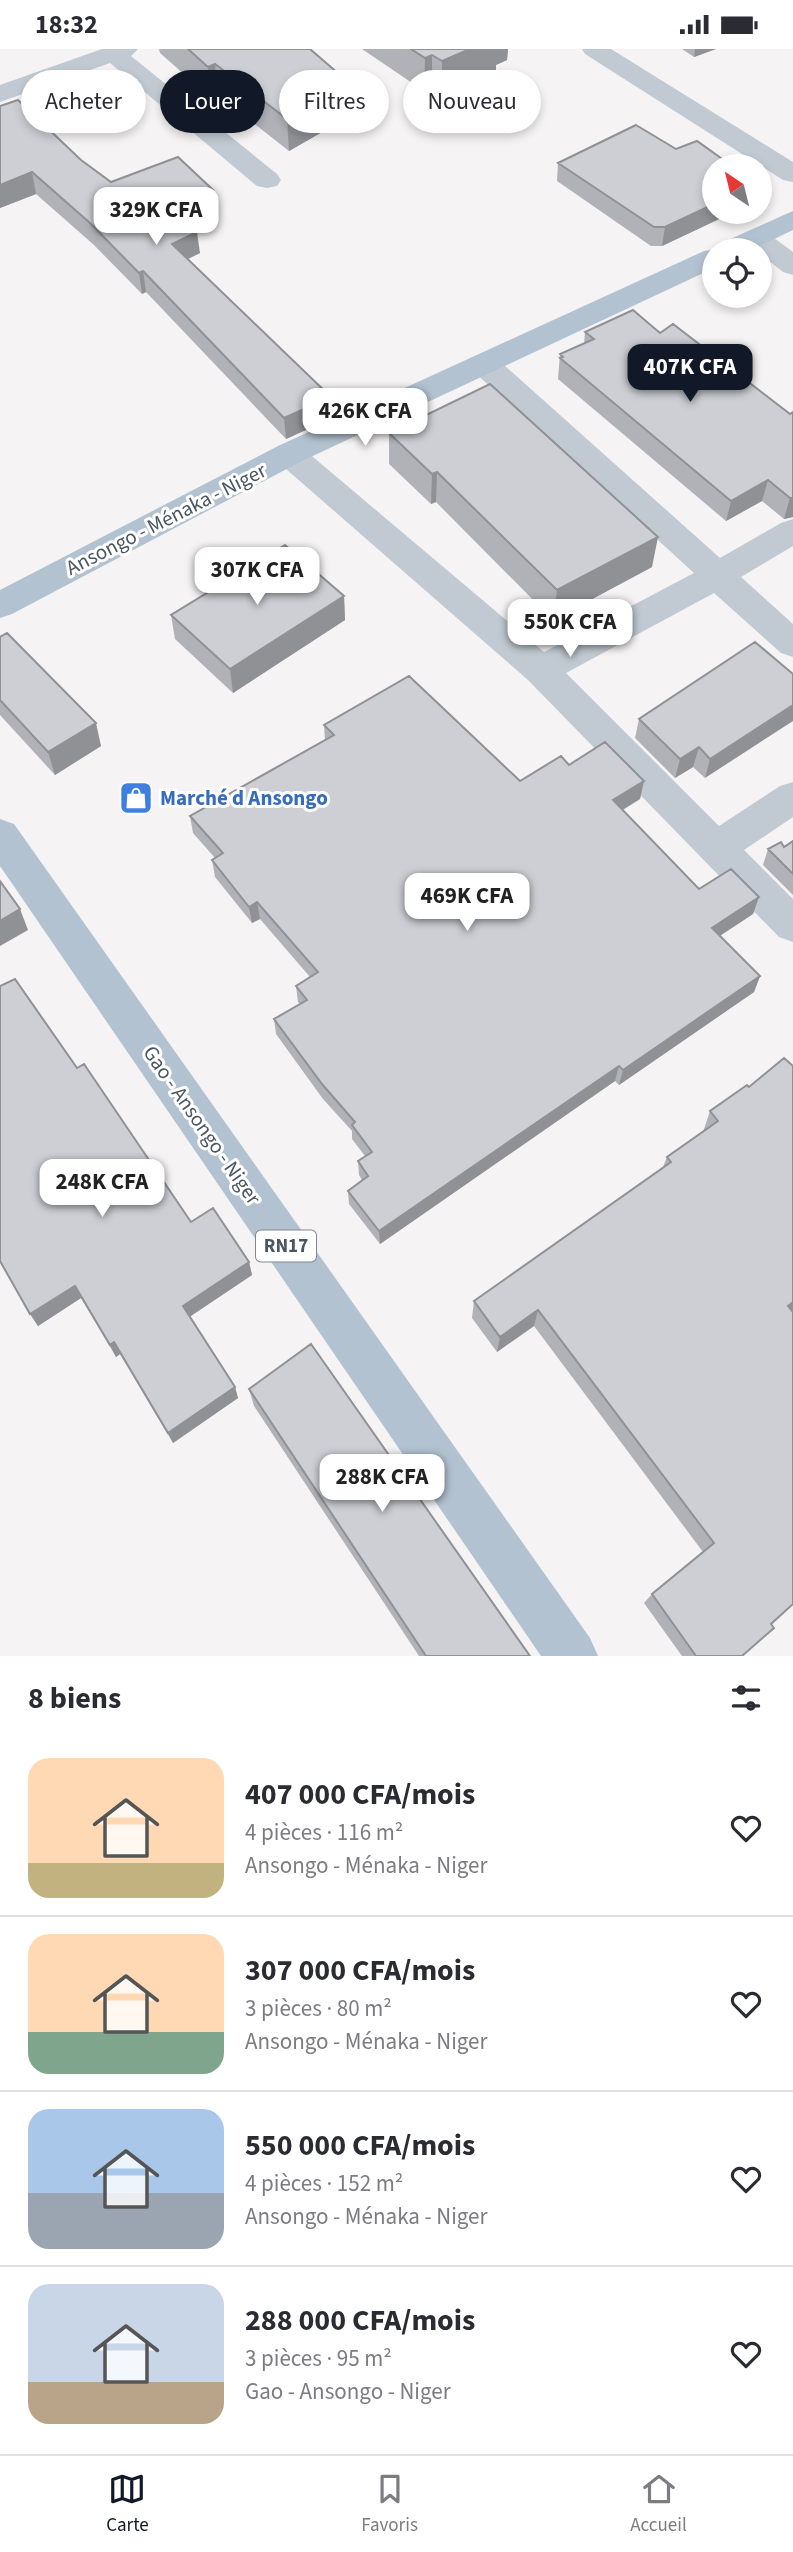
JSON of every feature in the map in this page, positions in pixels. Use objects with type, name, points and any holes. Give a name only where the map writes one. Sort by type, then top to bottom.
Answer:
[{"type":"main road","points":[[756,238],[793,219]]},
{"type":"main road","name":"Ansongo - Ménaka - Niger","points":[[0,605],[289,454],[702,263]]},
{"type":"main road","name":"Gao - Ansongo - Niger","points":[[0,835],[572,1656]]},
{"type":"street","points":[[594,49],[793,174]]},
{"type":"street","points":[[0,94],[120,51],[267,180]]},
{"type":"street","points":[[772,250],[793,266]]},
{"type":"street","points":[[484,364],[793,644]]},
{"type":"street","points":[[289,454],[541,670],[793,925]]},
{"type":"street","points":[[541,670],[717,576],[793,531]]},
{"type":"street","points":[[716,848],[793,797]]},
{"type":"building","points":[[188,49],[310,49],[334,70],[279,70],[279,113],[265,102],[265,70],[223,70],[215,64],[208,67]]},
{"type":"building","points":[[411,49],[470,49],[442,61],[432,55],[425,58]]},
{"type":"building","points":[[18,100],[21,103],[21,133],[53,133],[81,160],[111,182],[178,157],[213,190],[167,208],[197,232],[172,244],[331,397],[284,418],[143,271],[139,273],[90,223],[32,172],[0,185],[0,106]]},
{"type":"building","points":[[636,125],[676,149],[697,141],[715,154],[702,154],[702,210],[665,227],[654,227],[558,163]]},
{"type":"building","points":[[633,310],[660,333],[673,324],[790,414],[793,412],[793,498],[768,480],[731,501],[560,358],[563,357],[560,354],[594,339],[585,332]]},
{"type":"building","points":[[490,384],[658,537],[557,590],[437,472],[432,474],[389,433]]},
{"type":"building","points":[[285,545],[344,596],[230,669],[171,615]]},
{"type":"building","points":[[7,633],[96,723],[48,752],[0,700],[0,637]]},
{"type":"building","points":[[755,642],[793,674],[793,705],[710,759],[699,747],[680,759],[639,719]]},
{"type":"building","points":[[409,676],[520,781],[561,756],[569,765],[605,742],[644,781],[613,800],[699,889],[731,869],[759,897],[712,928],[760,976],[623,1070],[619,1066],[379,1231],[348,1191],[368,1176],[358,1161],[372,1152],[352,1125],[355,1122],[322,1084],[274,1019],[307,1000],[296,986],[318,972],[257,902],[249,907],[212,860],[223,853],[190,816],[334,735],[324,725]]},
{"type":"building","points":[[793,841],[793,874],[768,849],[781,842],[784,847]]},
{"type":"building","points":[[0,881],[20,909],[0,921]]},
{"type":"building","points":[[15,979],[77,1068],[84,1064],[191,1222],[213,1208],[249,1262],[183,1306],[235,1387],[168,1433],[114,1342],[110,1345],[75,1286],[30,1314],[0,1261],[0,986]]},
{"type":"building","points":[[784,1058],[793,1066],[793,1302],[788,1306],[793,1312],[793,1604],[771,1624],[774,1628],[742,1656],[696,1656],[652,1594],[714,1543],[538,1310],[500,1337],[474,1301],[671,1162],[667,1157],[718,1121],[710,1111],[747,1085],[749,1087]]},
{"type":"building","points":[[311,1344],[530,1656],[426,1656],[249,1389]]},
{"type":"place","name":"Marché d Ansongo","points":[[136,798]]}]
